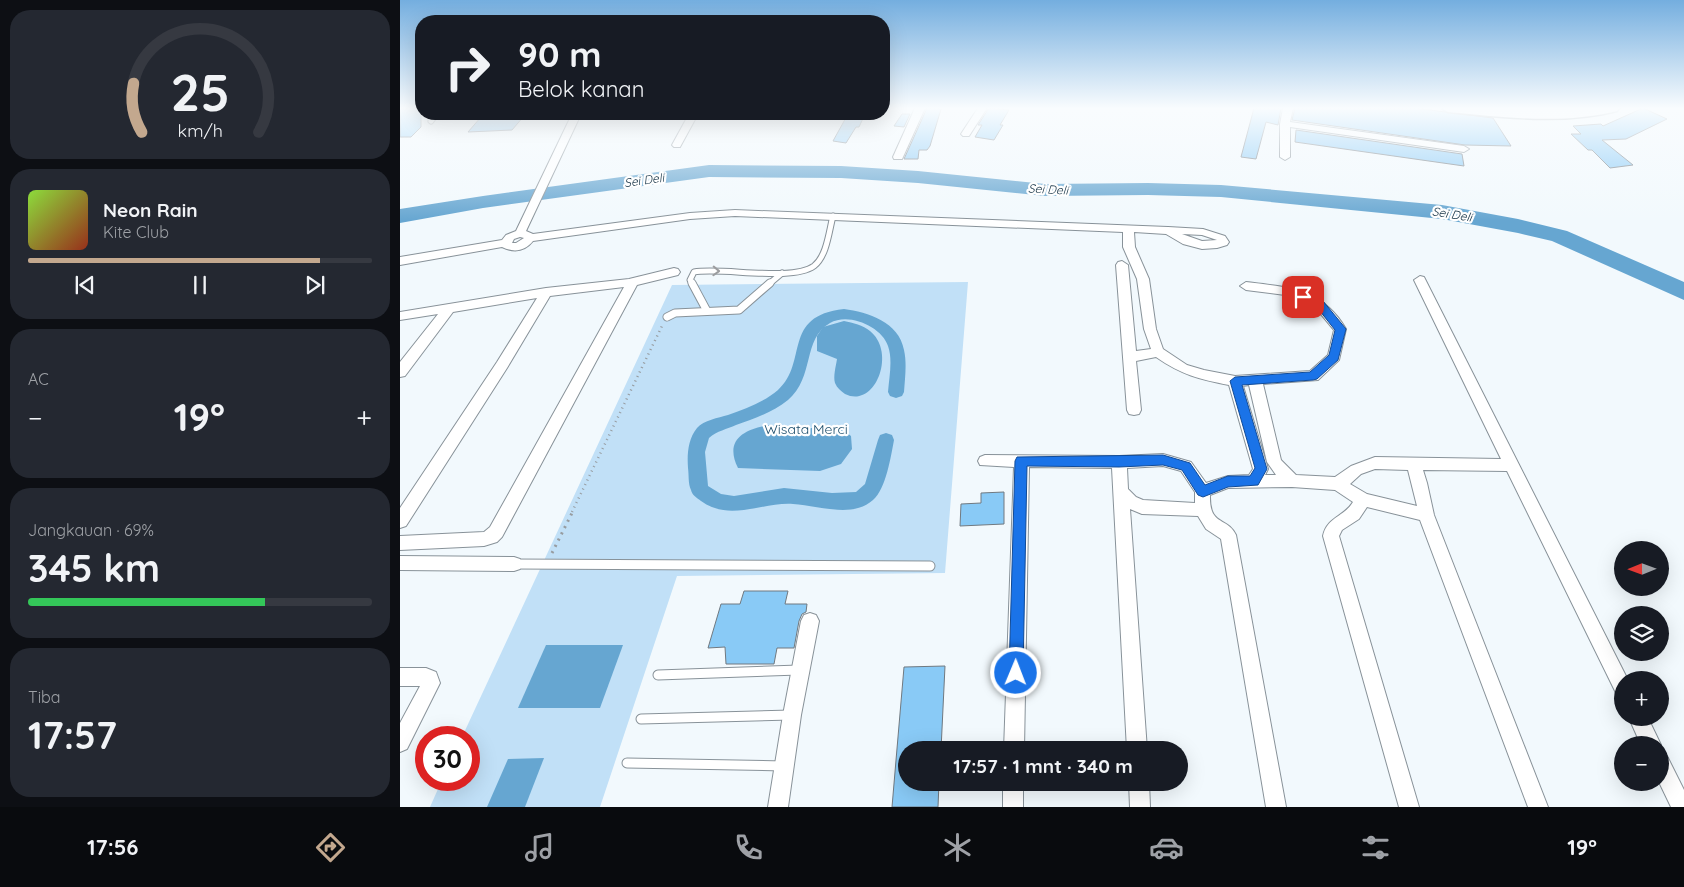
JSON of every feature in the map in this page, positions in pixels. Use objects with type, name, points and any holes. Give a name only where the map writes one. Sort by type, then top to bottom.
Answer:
[{"type":"street","points":[[400,261],[506,243],[508,247],[517,247],[526,243],[527,219],[561,146]]},
{"type":"street","points":[[898,157],[903,146]]},
{"type":"street","points":[[1285,146],[1285,157]]},
{"type":"street","points":[[1440,146],[1464,149]]},
{"type":"street","points":[[525,236],[709,214],[978,221],[1128,230],[1168,230]]},
{"type":"street","points":[[1128,230],[1129,247],[1143,280],[1150,329],[1158,352],[1182,368],[1203,375],[1235,381],[1313,376],[1334,357],[1340,329],[1320,304],[1287,291],[1246,286]]},
{"type":"street","points":[[1122,265],[1134,410]]},
{"type":"street","points":[[400,316],[546,292],[630,283],[674,272]]},
{"type":"street","points":[[1420,280],[1614,671]]},
{"type":"street","points":[[400,543],[484,538],[491,537],[496,532],[632,286],[630,283]]},
{"type":"street","points":[[1124,290],[1144,290]]},
{"type":"street","points":[[400,521],[502,365],[546,292]]},
{"type":"street","points":[[400,372],[449,308]]},
{"type":"street","points":[[1130,356],[1158,352]]},
{"type":"street","points":[[1255,380],[1274,462],[1292,481]]},
{"type":"street","points":[[1235,381],[1261,469],[1254,481]]},
{"type":"street","points":[[985,461],[1119,462],[1163,460],[1186,466],[1203,491],[1202,510],[1212,524],[1228,535],[1276,807]]},
{"type":"street","points":[[1014,741],[1022,461]]},
{"type":"street","points":[[1119,462],[1136,741]]},
{"type":"street","points":[[1338,484],[1356,470],[1375,463],[1513,465]]},
{"type":"street","points":[[1414,464],[1420,483],[1426,516],[1538,807]]},
{"type":"street","points":[[1203,491],[1228,482],[1292,481],[1338,484],[1362,500],[1426,516]]},
{"type":"street","points":[[1121,492],[1131,502],[1142,507],[1202,510]]},
{"type":"street","points":[[1362,500],[1353,515],[1336,524],[1332,529],[1331,536],[1409,807]]},
{"type":"street","points":[[400,563],[514,564]]},
{"type":"street","points":[[778,807],[792,715],[810,621]]},
{"type":"street","points":[[400,677],[430,678],[431,683],[400,742]]},
{"type":"street","points":[[1669,781],[1682,807]]},
{"type":"street","points":[[1013,791],[1013,807]]},
{"type":"street","points":[[1139,791],[1140,807]]},
{"type":"lane","points":[[707,311],[690,280],[694,272],[706,270],[805,272],[814,266],[822,251],[833,216]]},
{"type":"lane","points":[[667,317],[675,313],[735,311],[743,308],[782,273]]},
{"type":"lane","points":[[514,564],[930,566]]},
{"type":"lane","points":[[658,675],[800,670]]},
{"type":"lane","points":[[641,719],[792,715]]},
{"type":"lane","points":[[627,763],[784,766]]},
{"type":"path","points":[[547,564],[667,317]]},
{"type":"green space","name":"Wisata Merci","points":[[968,282],[945,573],[677,576],[600,807],[430,807],[437,791],[480,791],[480,726],[467,726],[672,285]]},
{"type":"water","points":[[844,321],[854,323],[870,331],[878,341],[882,352],[882,365],[879,376],[865,394],[856,397],[845,394],[835,383],[837,359],[817,351],[817,336],[823,327]]},
{"type":"water","points":[[770,425],[794,430],[823,426],[836,427],[851,436],[852,449],[841,464],[820,471],[738,468],[733,450],[735,443],[752,429]]},
{"type":"water","points":[[546,645],[623,645],[600,708],[518,708]]},
{"type":"water","points":[[544,758],[525,807],[487,807],[508,759]]},
{"type":"building","points":[[910,146],[930,146],[927,150],[919,150],[918,159],[904,159]]},
{"type":"building","points":[[1244,146],[1260,146],[1256,159],[1241,157]]},
{"type":"building","points":[[1321,146],[1404,146],[1462,154],[1464,166]]},
{"type":"building","points":[[1583,146],[1609,146],[1633,165],[1610,168],[1592,150],[1588,150]]},
{"type":"building","points":[[1004,492],[1004,524],[960,526],[961,504],[981,503],[981,493]]},
{"type":"building","points":[[744,591],[788,591],[785,604],[807,604],[806,612],[802,614],[799,621],[794,648],[777,648],[774,664],[726,664],[725,647],[708,648],[721,604],[740,604]]},
{"type":"building","points":[[945,666],[941,741],[898,741],[898,791],[939,791],[938,807],[892,807],[904,667]]},
{"type":"waterway","name":"Sei Deli","points":[[400,216],[483,202],[709,171],[841,172],[918,177],[1045,190],[1148,189],[1221,191],[1442,212],[1518,226],[1559,236],[1684,292]]},
{"type":"waterway","points":[[886,440],[871,490],[868,494],[853,501],[832,501],[784,496],[742,503],[725,503],[711,498],[699,489],[696,452],[699,439],[703,433],[714,426],[761,409],[785,393],[793,384],[797,375],[808,336],[825,319],[834,315],[855,316],[876,323],[892,337],[898,357],[896,392]]},
{"type":"route","points":[[1016,673],[1022,461],[1119,462],[1163,460],[1186,466],[1203,491],[1228,482],[1254,481],[1261,469],[1235,381],[1313,376],[1334,357],[1340,329],[1320,304],[1303,297]]}]
